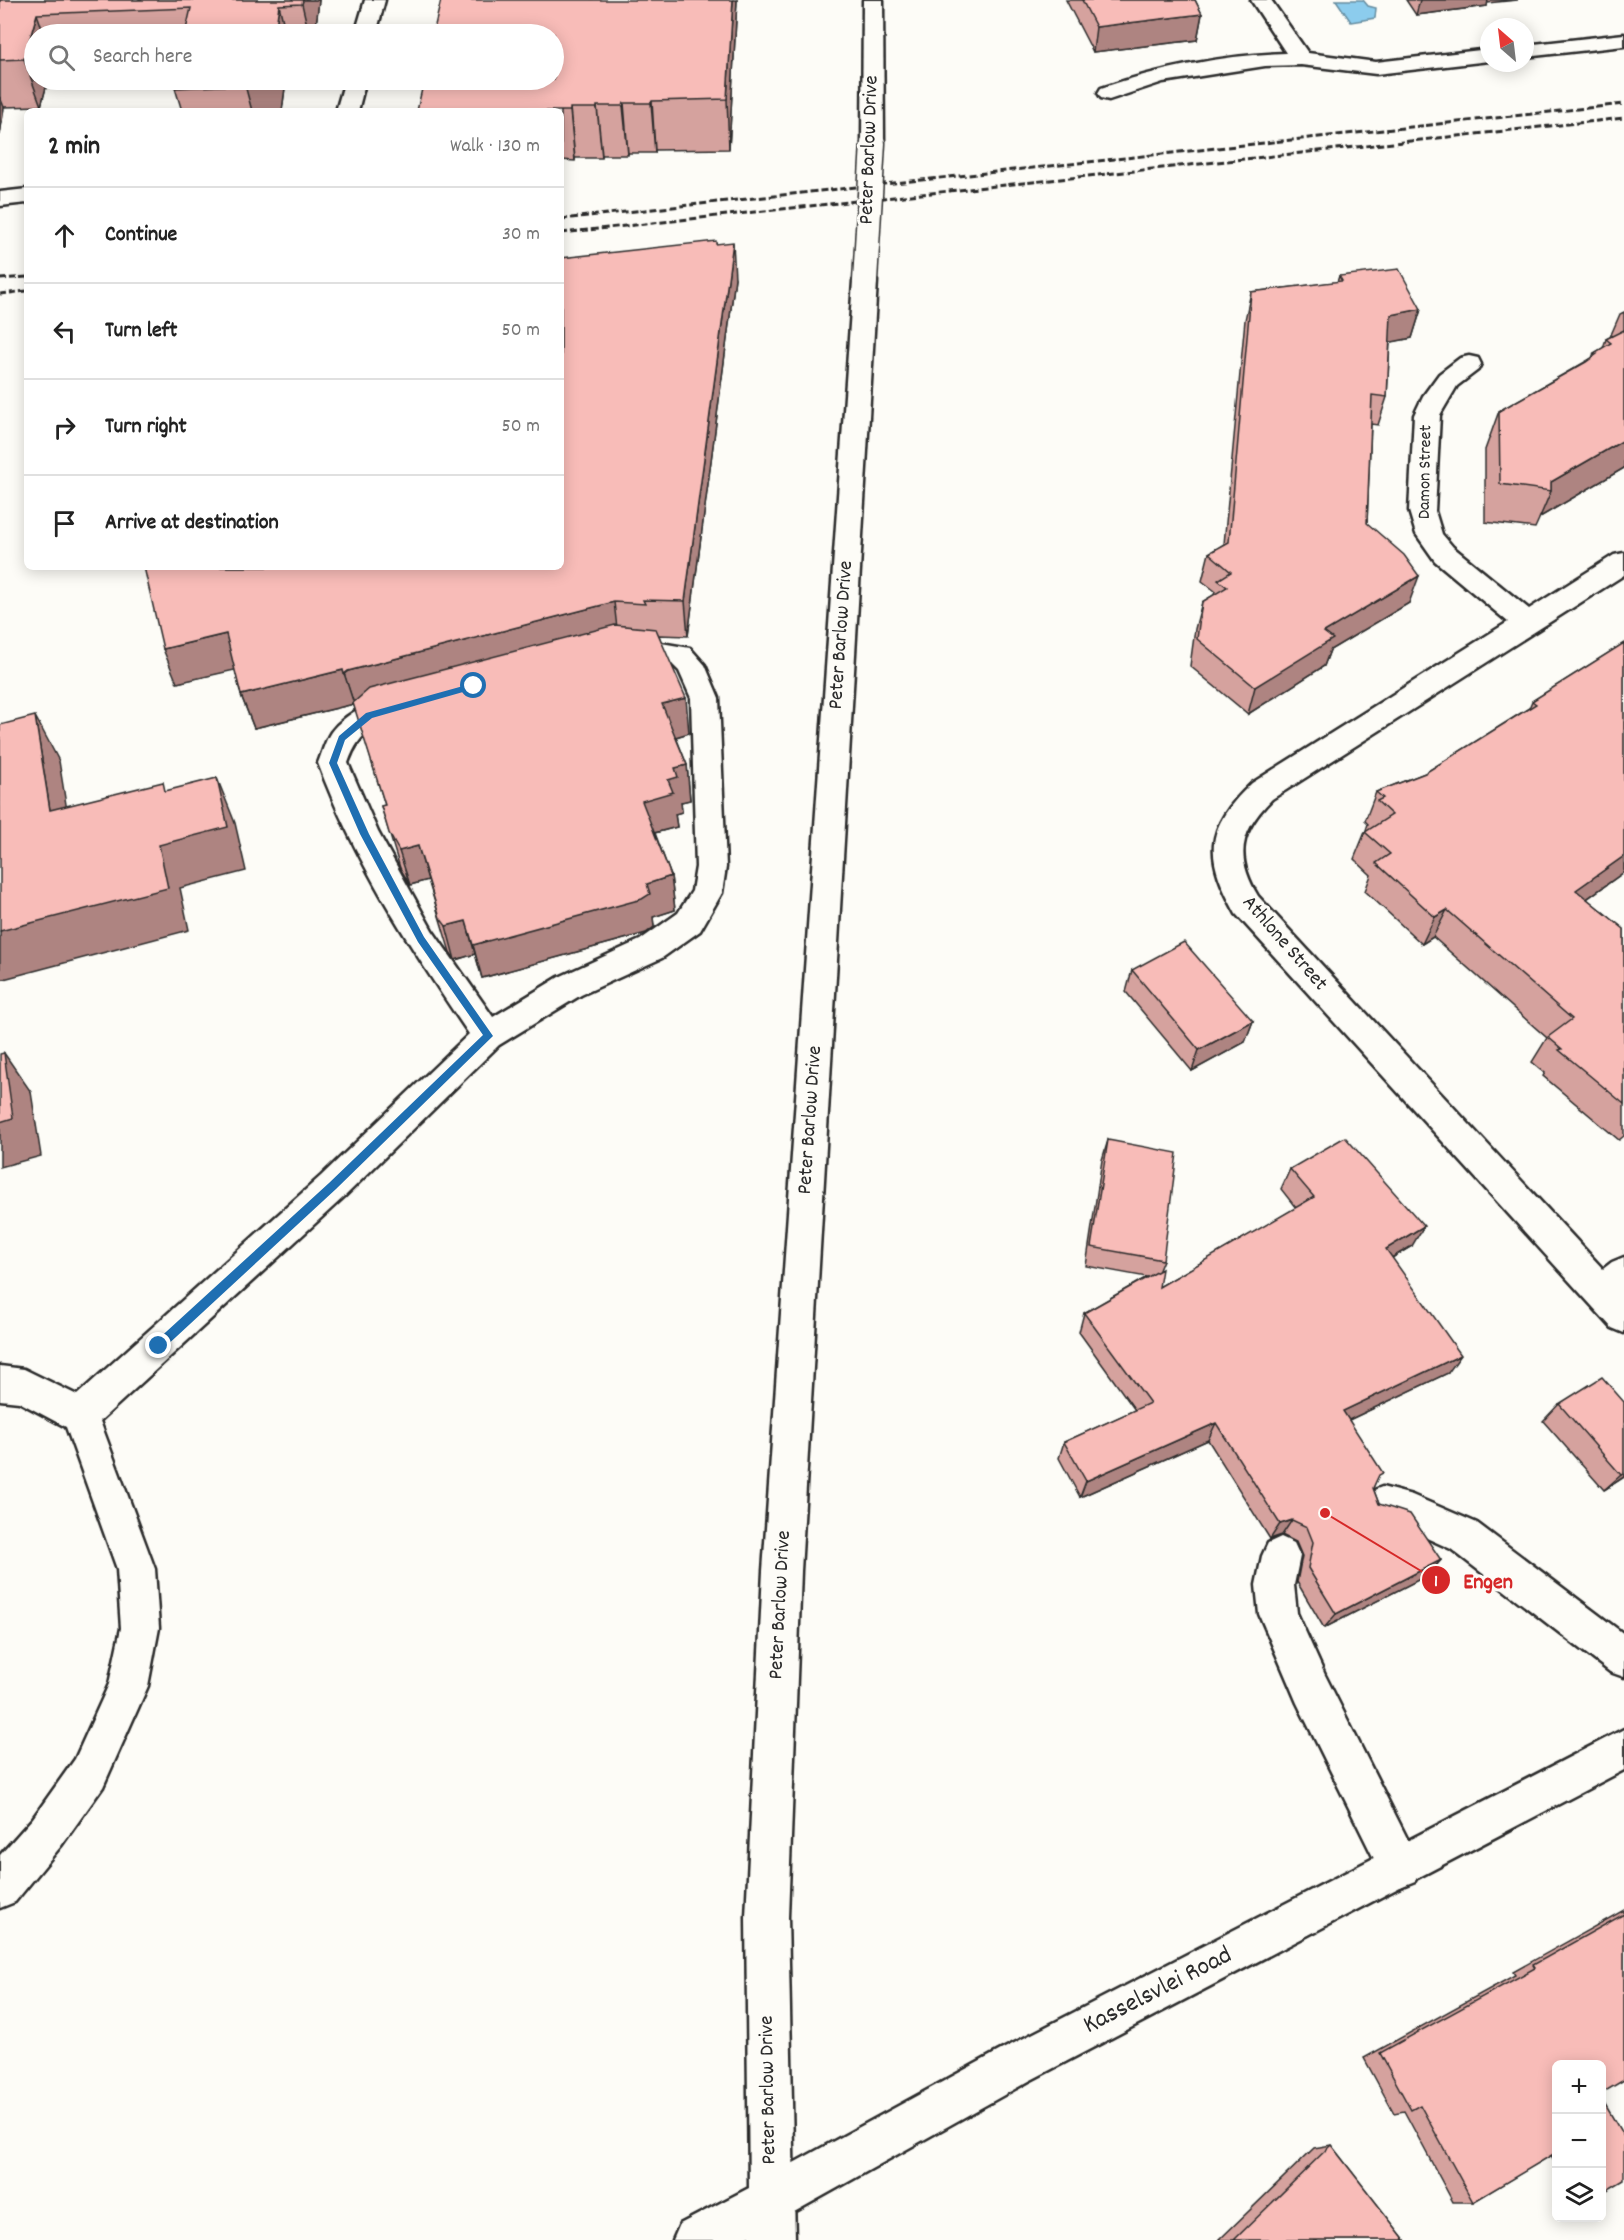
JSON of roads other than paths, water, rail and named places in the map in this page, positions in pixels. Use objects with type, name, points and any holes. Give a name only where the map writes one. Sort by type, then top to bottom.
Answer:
[{"type":"street","points":[[369,24],[375,0]]},
{"type":"street","name":"Peter Barlow Drive","points":[[772,2220],[767,1917],[782,1571],[873,143],[873,0]]},
{"type":"street","points":[[1261,0],[1300,59]]},
{"type":"street","points":[[1534,50],[1624,40]]},
{"type":"street","points":[[1109,93],[1159,76],[1265,60],[1300,59],[1376,68],[1480,56]]},
{"type":"street","points":[[348,108],[352,90]]},
{"type":"street","points":[[0,199],[24,196]]},
{"type":"street","name":"Damon Street","points":[[1469,364],[1448,380],[1436,396],[1427,415],[1422,511],[1424,527],[1444,554],[1528,623]]},
{"type":"street","name":"Athlone Street","points":[[1624,562],[1262,791],[1242,810],[1229,834],[1227,852],[1229,870],[1236,888],[1247,905],[1612,1282],[1624,1317]]},
{"type":"street","points":[[80,1416],[333,1186],[488,1036],[570,986],[651,949],[689,922],[707,893],[711,867],[705,698],[691,665],[680,655],[669,652],[619,649],[600,655]]},
{"type":"street","points":[[422,700],[369,715],[342,739],[333,763],[364,834],[421,939],[488,1036]]},
{"type":"street","points":[[0,1383],[24,1386],[80,1416],[136,1569],[140,1628],[128,1686],[89,1773],[47,1832],[0,1887]]},
{"type":"street","points":[[1382,1505],[1412,1514],[1464,1536],[1624,1658]]},
{"type":"street","points":[[1281,1556],[1275,1585],[1278,1614],[1311,1689],[1400,1866]]},
{"type":"street","name":"Kasselsvlei Road","points":[[696,2240],[772,2220],[1014,2066],[1624,1749]]},
{"type":"water","points":[[1336,0],[1363,0],[1368,6],[1376,8],[1375,18],[1351,22]]},
{"type":"railway","points":[[564,219],[1624,104]]},
{"type":"railway","points":[[564,233],[1624,118]]},
{"type":"railway","points":[[0,279],[24,277]]},
{"type":"railway","points":[[0,294],[24,291]]},
{"type":"place","name":"Engen","points":[[1325,1513]]}]
